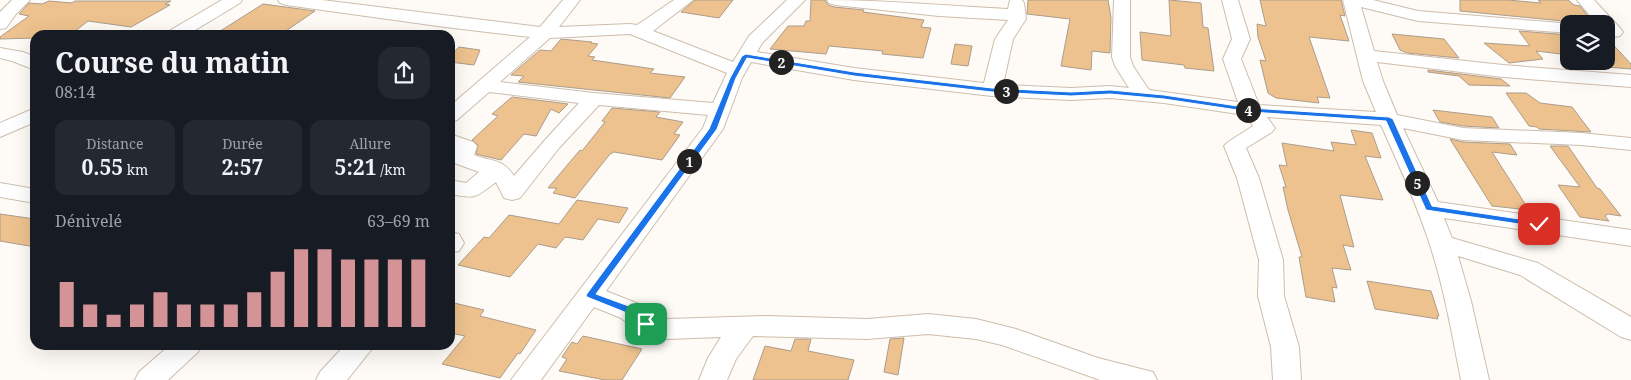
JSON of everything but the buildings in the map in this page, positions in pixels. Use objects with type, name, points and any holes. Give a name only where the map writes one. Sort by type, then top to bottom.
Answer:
[{"type":"street","points":[[183,30],[234,0]]},
{"type":"street","points":[[286,0],[348,4],[545,33],[617,29],[639,31],[741,63],[992,90],[1071,94],[1110,92],[1251,110],[1389,119],[1463,134],[1581,139],[1631,144]]},
{"type":"street","points":[[455,105],[485,86],[545,33],[572,0]]},
{"type":"street","points":[[639,31],[685,0]]},
{"type":"street","points":[[525,380],[713,129],[741,63],[755,40],[797,0]]},
{"type":"street","points":[[835,0],[886,5],[1016,8],[1001,48],[999,68],[992,90]]},
{"type":"street","points":[[886,5],[904,0]]},
{"type":"street","points":[[1122,0],[1121,57],[1124,66],[1143,95]]},
{"type":"street","points":[[1230,0],[1241,39],[1232,59],[1251,110],[1265,128],[1235,146],[1248,178],[1271,260],[1271,296],[1285,347],[1286,380]]},
{"type":"street","points":[[1476,380],[1458,301],[1442,244],[1429,208],[1380,101],[1365,55],[1352,0],[1418,16],[1560,27]]},
{"type":"street","points":[[1585,0],[1617,32]]},
{"type":"street","points":[[0,52],[30,62]]},
{"type":"street","points":[[1365,55],[1503,72],[1547,73],[1631,81]]},
{"type":"street","points":[[485,86],[594,99],[721,110]]},
{"type":"street","points":[[471,162],[495,166],[504,175],[512,193],[552,144],[594,99]]},
{"type":"street","points":[[0,131],[30,116]]},
{"type":"street","points":[[455,142],[466,146],[462,158],[490,169],[490,176],[470,191],[455,188]]},
{"type":"street","points":[[0,190],[30,195]]},
{"type":"street","points":[[1429,208],[1631,238]]},
{"type":"street","points":[[1442,244],[1483,254],[1529,269],[1631,330]]},
{"type":"street","points":[[590,295],[621,306],[646,324],[655,327],[700,329],[746,327],[867,329],[898,325],[952,325],[1006,336],[1095,368],[1143,380]]},
{"type":"street","points":[[712,380],[722,355],[729,344],[746,327]]},
{"type":"street","points":[[149,380],[182,350]]},
{"type":"street","points":[[330,380],[357,350]]},
{"type":"route","points":[[646,324],[621,306],[590,295],[713,129],[733,78],[746,56],[854,74],[992,90],[1071,94],[1110,92],[1164,97],[1251,110],[1389,119],[1429,208],[1539,224]]}]
